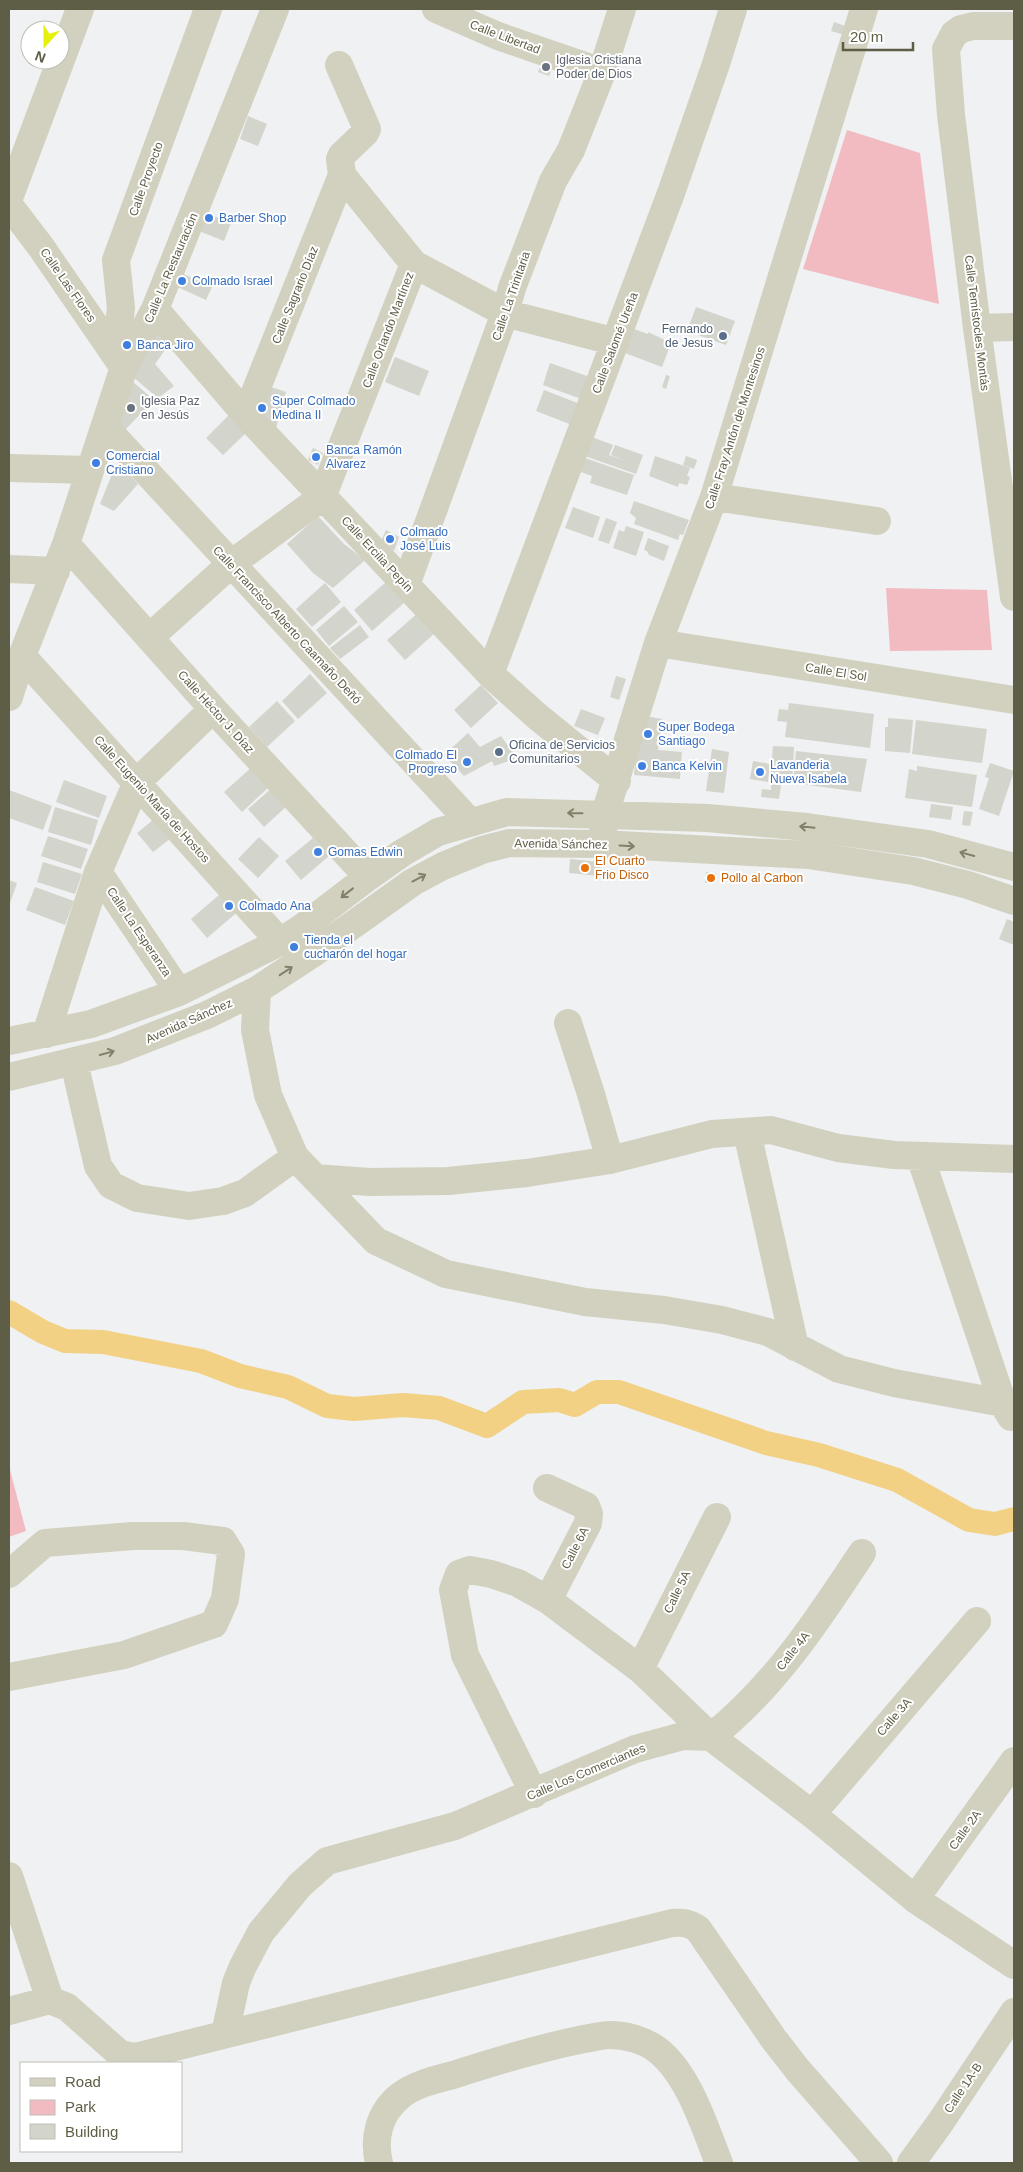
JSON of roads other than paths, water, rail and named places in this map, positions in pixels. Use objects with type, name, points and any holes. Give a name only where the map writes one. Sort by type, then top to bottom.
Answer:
[{"type":"street","points":[[9,198],[80,9]]},
{"type":"street","name":"Calle Proyecto","points":[[120,361],[121,308],[116,260],[208,9]]},
{"type":"street","name":"Calle La Restauración","points":[[9,697],[22,656],[66,544],[105,427],[120,361],[155,309],[275,9]]},
{"type":"street","name":"Calle Libertad","points":[[436,9],[498,36],[602,72]]},
{"type":"street","name":"Calle La Trinitaria","points":[[406,586],[505,313],[512,288],[553,181],[571,150],[602,72],[622,9]]},
{"type":"street","name":"Calle Salomé Ureña","points":[[490,674],[674,184],[733,9]]},
{"type":"street","name":"Calle Fray Antón de Montesinos","points":[[601,844],[605,814],[617,781],[658,643],[714,498],[864,9]]},
{"type":"street","name":"Calle Temístocles Montás","points":[[1014,26],[973,26],[961,29],[954,34],[946,49],[951,115],[977,328],[1014,597]]},
{"type":"street","name":"Calle Sagrario Díaz","points":[[246,415],[342,175],[340,159],[367,129],[339,65]]},
{"type":"street","points":[[342,175],[414,264],[505,313],[616,342]]},
{"type":"street","name":"Calle Las Flores","points":[[9,205],[41,247],[120,361]]},
{"type":"street","name":"Calle Orlando Martínez","points":[[322,497],[414,264]]},
{"type":"street","name":"Calle Ercilia Pepín","points":[[155,309],[246,415],[490,674],[538,717],[617,781]]},
{"type":"street","points":[[977,328],[1014,327]]},
{"type":"street","name":"Calle Francisco Alberto Caamaño Deñó","points":[[105,427],[470,822]]},
{"type":"street","points":[[9,468],[90,470]]},
{"type":"street","points":[[150,637],[231,564],[322,497]]},
{"type":"street","points":[[714,498],[878,521]]},
{"type":"street","name":"Calle Héctor J. Díaz","points":[[66,544],[213,709],[368,877]]},
{"type":"street","points":[[9,569],[56,570]]},
{"type":"street","name":"Calle El Sol","points":[[658,643],[1014,700]]},
{"type":"street","name":"Calle Eugenio María de Hostos","points":[[22,656],[280,942]]},
{"type":"street","points":[[46,1034],[98,872],[137,782],[213,709]]},
{"type":"street","points":[[9,1041],[90,1024],[179,992],[280,942],[402,853],[438,832],[507,812],[707,818],[807,827],[928,844],[1014,867]]},
{"type":"street","name":"Avenida Sánchez","points":[[9,1077],[115,1051],[207,1015],[257,990],[312,954],[413,882],[443,866],[482,850],[509,843],[601,844],[817,856],[914,871],[968,885],[1014,901]]},
{"type":"street","name":"Calle La Esperanza","points":[[98,872],[179,992]]},
{"type":"street","points":[[257,990],[255,1030],[268,1095],[295,1157],[376,1241],[446,1274],[585,1302],[664,1310],[722,1320],[768,1332],[795,1348],[839,1369],[894,1384],[1011,1411]]},
{"type":"street","points":[[568,1023],[610,1160]]},
{"type":"street","points":[[74,1062],[98,1166],[112,1185],[138,1198],[189,1206],[223,1201],[245,1193],[295,1157]]},
{"type":"street","points":[[315,1178],[370,1182],[448,1180],[527,1173],[610,1160],[712,1134],[771,1130],[838,1148],[920,1156],[1014,1159]]},
{"type":"street","points":[[747,1132],[795,1348]]},
{"type":"street","points":[[920,1156],[1011,1411]]},
{"type":"street","name":"Calle 6A","points":[[546,1488],[586,1506],[590,1514],[588,1522],[548,1600]]},
{"type":"street","name":"Calle 5A","points":[[640,1668],[717,1516]]},
{"type":"street","points":[[9,1574],[45,1543],[85,1539],[183,1536],[223,1541],[231,1554],[225,1599],[214,1624],[124,1655],[9,1677]]},
{"type":"street","name":"Calle 4A","points":[[711,1738],[732,1720],[782,1666],[820,1616],[862,1553]]},
{"type":"street","points":[[534,1794],[465,1656],[453,1590],[459,1574],[470,1570],[518,1583],[548,1600],[640,1668],[711,1738],[812,1814],[915,1899],[1014,1965]]},
{"type":"street","name":"Calle 3A","points":[[812,1814],[977,1621]]},
{"type":"street","name":"Calle Los Comerciantes","points":[[225,2034],[236,1984],[250,1951],[269,1920],[319,1867],[336,1858],[455,1826],[534,1794],[635,1749],[674,1738],[711,1738]]},
{"type":"street","name":"Calle 2A","points":[[915,1899],[1014,1761]]},
{"type":"street","points":[[10,1882],[50,2000]]},
{"type":"street","points":[[9,2012],[50,2000],[67,2007],[120,2054],[135,2057],[682,1922],[691,1924],[698,1929],[773,2038],[797,2069],[880,2163]]},
{"type":"street","name":"Calle 1A-B","points":[[911,2163],[1014,2012]]},
{"type":"street","points":[[379,2163],[375,2147],[379,2124],[389,2107],[401,2095],[419,2086],[488,2064],[563,2043],[609,2035],[627,2037],[642,2042],[655,2048],[668,2058],[689,2092],[719,2163]]},
{"type":"waterway","points":[[9,1312],[43,1332],[65,1341],[103,1342],[201,1361],[240,1376],[288,1387],[327,1406],[354,1409],[403,1405],[439,1408],[487,1426],[523,1402],[559,1400],[575,1405],[597,1392],[619,1392],[766,1443],[819,1455],[897,1480],[969,1520],[995,1524],[1014,1519]]},
{"type":"place","name":"Iglesia Cristiana Poder de Dios","points":[[546,67]]},
{"type":"place","name":"Barber Shop","points":[[209,218]]},
{"type":"place","name":"Colmado Israel","points":[[182,281]]},
{"type":"place","name":"Fernando de Jesus","points":[[723,336]]},
{"type":"place","name":"Banca Jiro","points":[[127,345]]},
{"type":"place","name":"Iglesia Paz en Jesús","points":[[131,408]]},
{"type":"place","name":"Super Colmado Medina II","points":[[262,408]]},
{"type":"place","name":"Banca Ramón Alvarez","points":[[316,457]]},
{"type":"place","name":"Comercial Cristiano","points":[[96,463]]},
{"type":"place","name":"Colmado José Luis","points":[[390,539]]},
{"type":"place","name":"Super Bodega Santiago","points":[[648,734]]},
{"type":"place","name":"Oficina de Servicios Comunitarios","points":[[499,752]]},
{"type":"place","name":"Colmado El Progreso","points":[[467,762]]},
{"type":"place","name":"Banca Kelvin","points":[[642,766]]},
{"type":"place","name":"Lavanderia Nueva Isabela","points":[[760,772]]},
{"type":"place","name":"Gomas Edwin","points":[[318,852]]},
{"type":"place","name":"El Cuarto Frio Disco","points":[[585,868]]},
{"type":"place","name":"Pollo al Carbon","points":[[711,878]]},
{"type":"place","name":"Colmado Ana","points":[[229,906]]},
{"type":"place","name":"Tienda el cucharón del hogar","points":[[294,947]]}]
